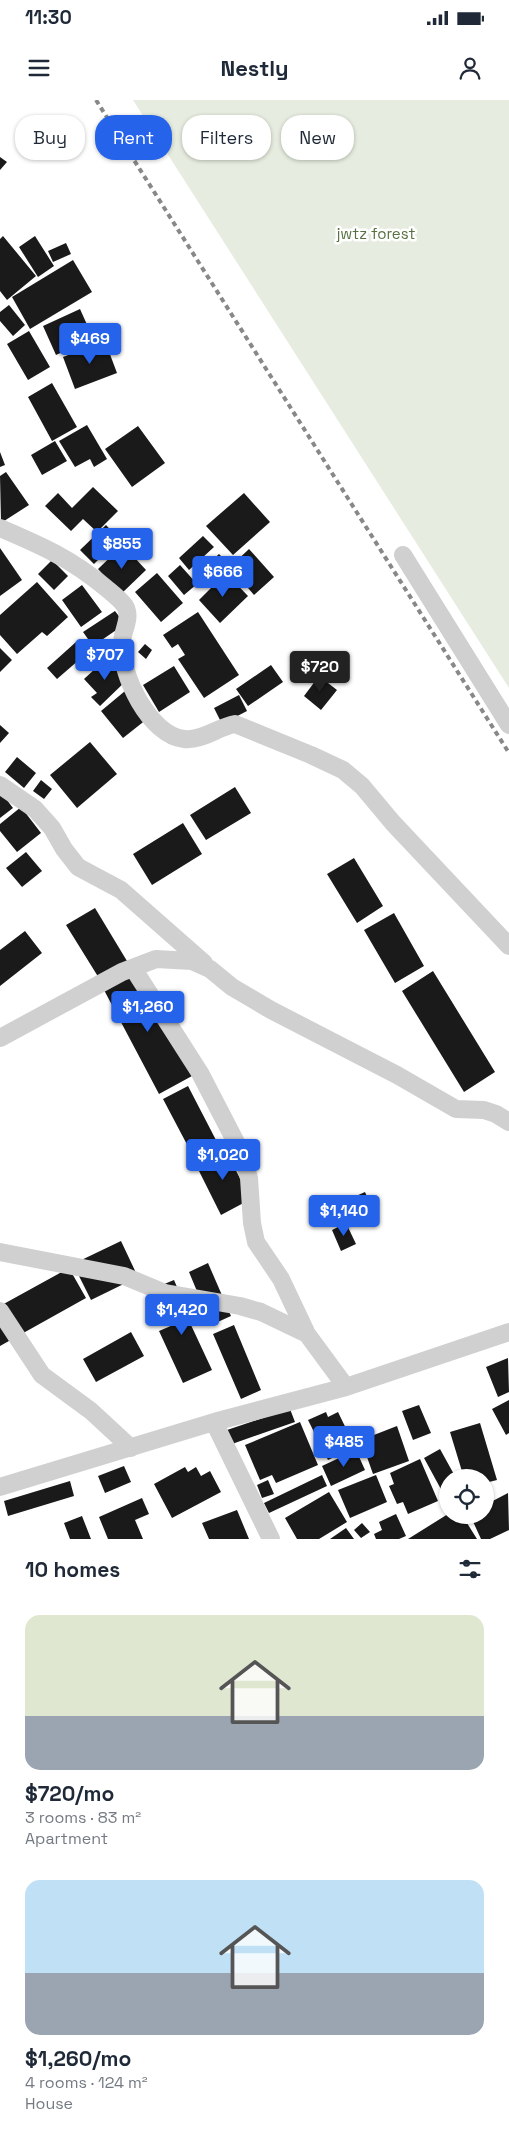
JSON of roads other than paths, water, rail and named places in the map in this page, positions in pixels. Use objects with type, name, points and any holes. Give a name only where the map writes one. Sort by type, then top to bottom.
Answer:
[{"type":"street","points":[[0,528],[64,556],[89,574],[124,606],[128,615],[122,643],[125,665],[138,701],[160,728],[173,736],[185,739],[197,737],[235,724],[343,770],[362,786],[393,823],[509,946]]},
{"type":"street","points":[[403,555],[509,725]]},
{"type":"street","points":[[0,785],[35,809],[52,828],[64,849],[78,867],[121,890],[210,969],[249,998],[295,1024],[397,1075],[456,1109],[484,1110],[496,1114],[509,1122]]},
{"type":"street","points":[[0,1038],[95,988],[108,978],[156,959],[192,961],[210,969]]},
{"type":"street","points":[[133,968],[200,1073],[242,1154],[249,1178],[252,1223],[256,1242],[281,1279],[307,1334],[346,1387]]},
{"type":"street","points":[[0,1252],[124,1276],[166,1293],[240,1306],[285,1322],[307,1334]]},
{"type":"street","points":[[0,1311],[42,1375],[91,1411],[131,1448]]},
{"type":"street","points":[[0,1487],[214,1422],[346,1387],[509,1332]]},
{"type":"street","points":[[214,1422],[271,1539]]},
{"type":"railway","points":[[96,100],[509,753]]},
{"type":"park label","name":"jwtz forest","points":[[376,233]]}]
